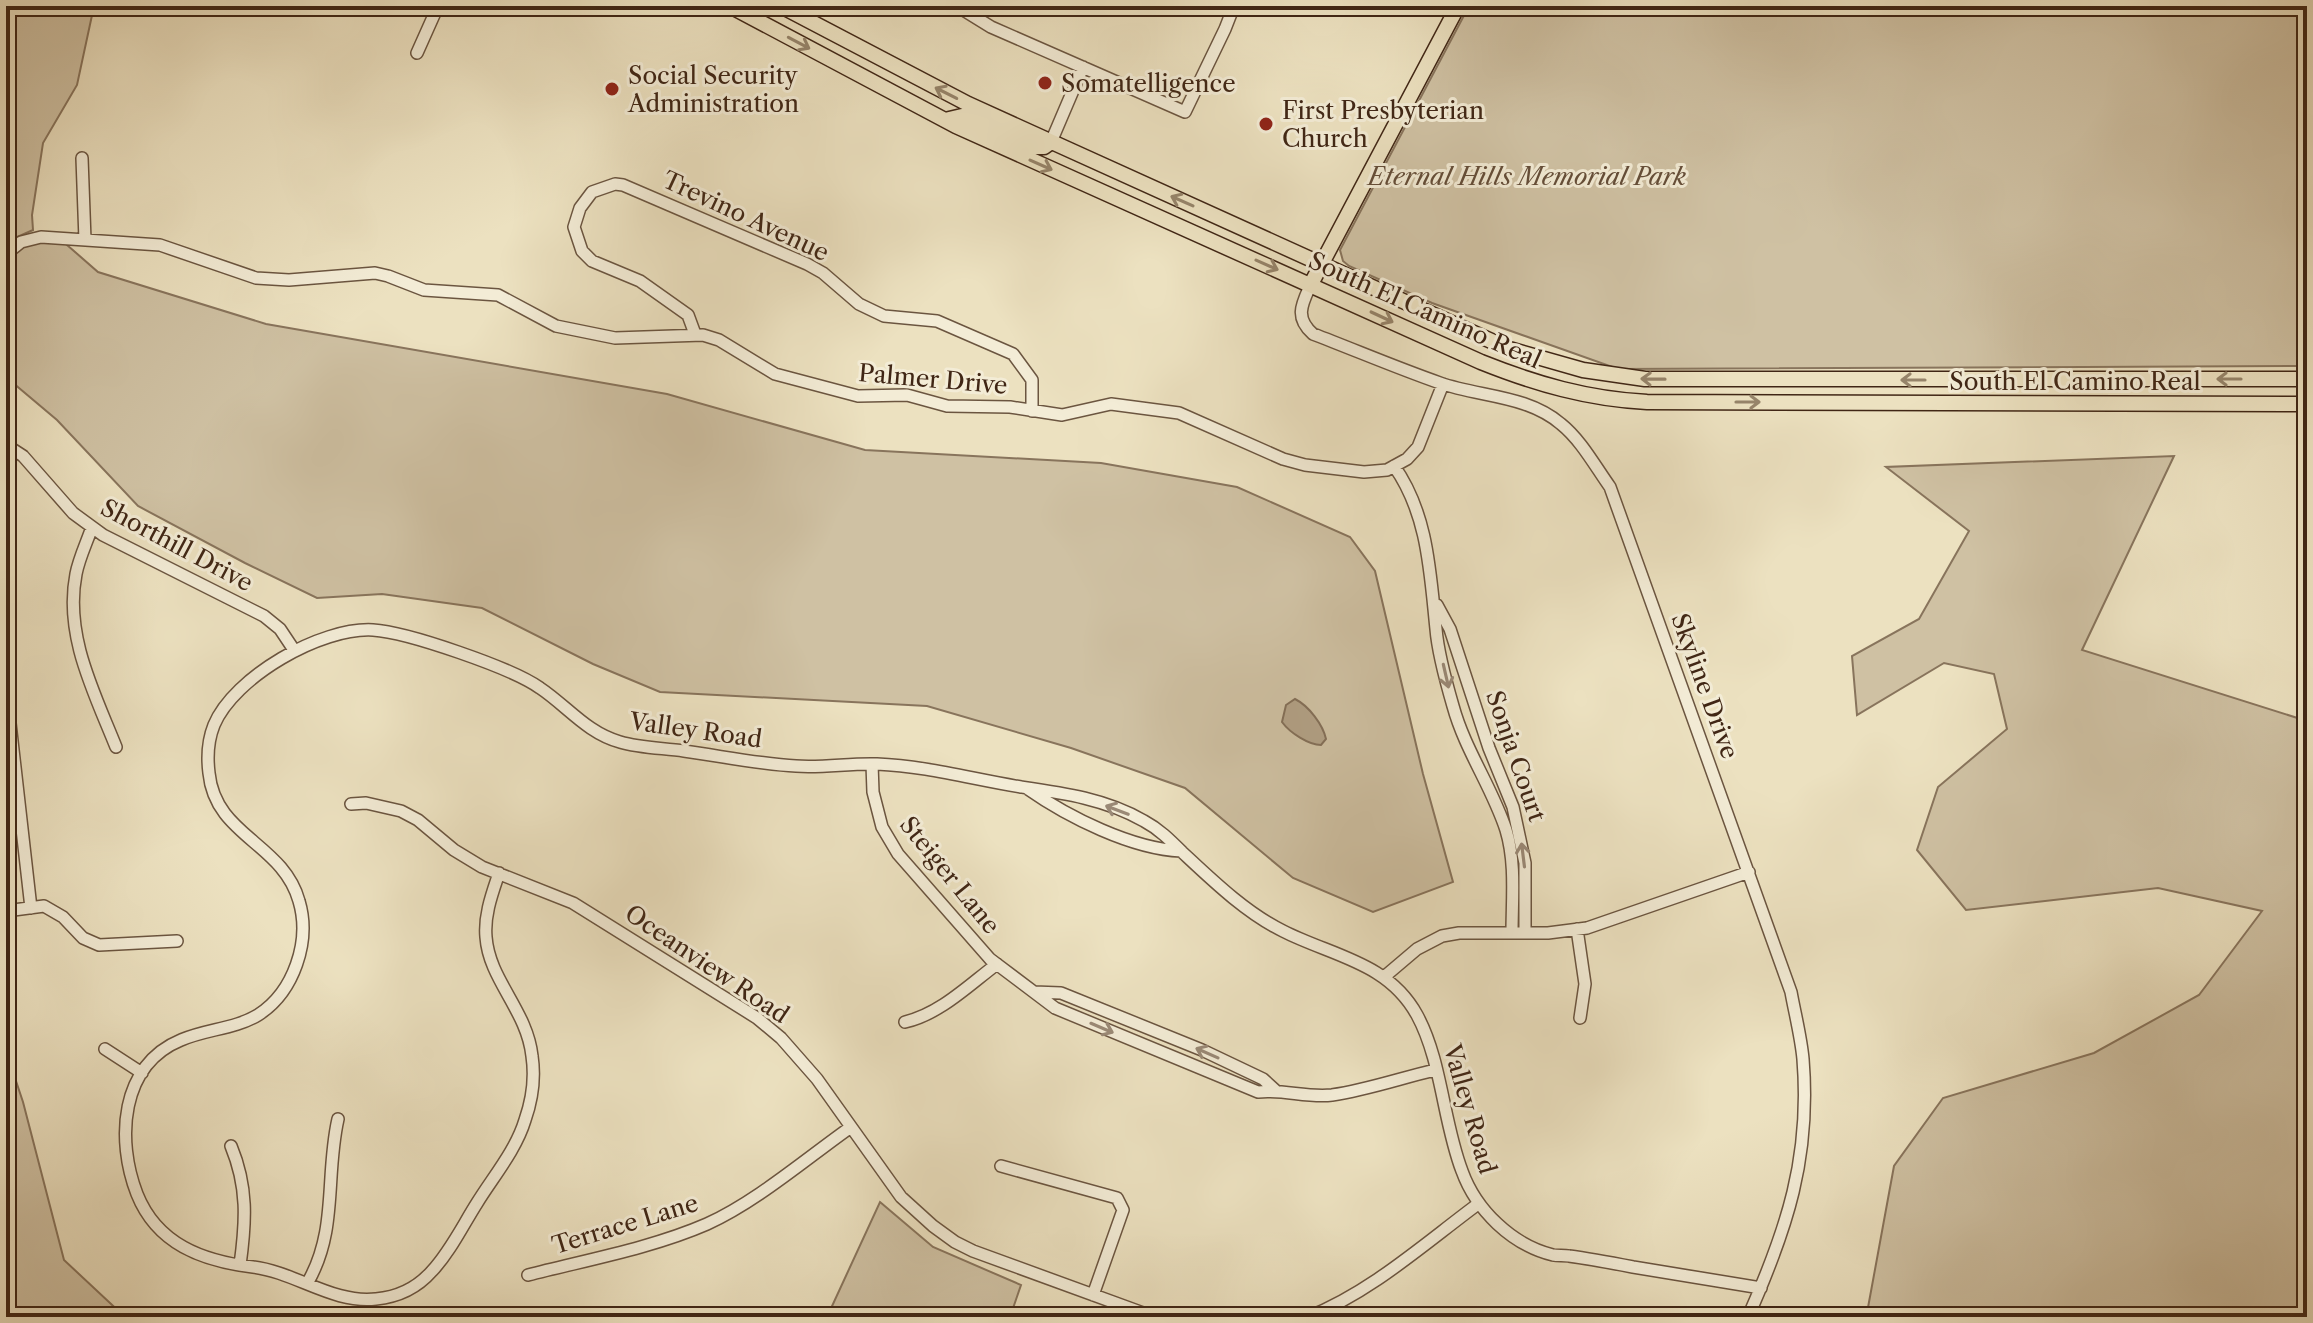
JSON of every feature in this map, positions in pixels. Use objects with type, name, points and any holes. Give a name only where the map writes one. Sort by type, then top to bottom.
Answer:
[{"type":"main road","name":"South El Camino Real","points":[[730,6],[945,120],[1511,374],[1559,390],[1615,401],[2307,404]]},
{"type":"main road","name":"South El Camino Real","points":[[781,6],[940,90],[1051,142],[1509,349],[1546,361],[1612,376],[1645,379],[2307,379]]},
{"type":"main road","points":[[1311,284],[1458,6]]},
{"type":"main road","points":[[945,120],[962,116],[1037,147],[1051,142]]},
{"type":"street","points":[[417,53],[438,6]]},
{"type":"street","points":[[957,6],[972,10],[991,27],[1185,112],[1234,6]]},
{"type":"street","points":[[1051,142],[1083,67]]},
{"type":"street","points":[[82,158],[85,240]]},
{"type":"street","name":"Trevino Avenue","points":[[695,334],[688,315],[640,281],[592,261],[582,251],[574,227],[580,208],[592,192],[615,184],[623,185],[807,264],[823,273],[859,304],[884,316],[937,321],[1013,354],[1032,380],[1032,411]]},
{"type":"street","name":"Palmer Drive","points":[[6,254],[21,242],[41,237],[160,245],[256,278],[289,280],[375,273],[424,290],[498,295],[556,326],[615,338],[695,334],[719,340],[775,374],[858,396],[907,395],[947,406],[1010,407],[1062,415],[1111,404],[1179,413],[1296,463],[1364,472],[1387,470],[1394,466]]},
{"type":"street","name":"Skyline Drive","points":[[1311,284],[1301,307],[1304,325],[1313,334],[1443,384],[1512,399],[1561,423],[1610,487],[1791,992],[1803,1056],[1804,1132],[1794,1196],[1748,1317]]},
{"type":"street","points":[[1394,466],[1407,459],[1418,447],[1443,384]]},
{"type":"street","name":"Shorthill Drive","points":[[6,445],[23,456],[73,513],[103,535],[264,616],[280,629],[294,650]]},
{"type":"street","name":"Sonja Court","points":[[1394,466],[1409,487],[1423,525],[1435,599],[1436,631],[1461,732],[1493,797],[1506,832],[1513,872],[1512,933]]},
{"type":"street","points":[[92,527],[76,572],[73,623],[82,659],[116,747]]},
{"type":"street","name":"Sonja Court","points":[[1435,599],[1450,629],[1489,748],[1513,807],[1525,863],[1525,933]]},
{"type":"street","name":"Valley Road","points":[[142,1073],[170,1045],[186,1037],[217,1031],[256,1016],[290,979],[301,953],[303,925],[299,899],[289,877],[270,853],[226,817],[211,790],[207,762],[211,732],[217,718],[235,693],[294,650],[320,637],[370,629],[403,634],[535,684],[591,730],[620,742],[801,767],[872,764],[923,768],[1078,795],[1141,819],[1167,837],[1234,898],[1280,930],[1354,958],[1384,977],[1402,995],[1417,1015],[1461,1170],[1478,1204],[1514,1238],[1553,1255],[1761,1288]]},
{"type":"street","points":[[6,688],[31,908]]},
{"type":"street","name":"Steiger Lane","points":[[872,764],[873,792],[882,827],[898,854],[997,964],[1055,1008],[1258,1092],[1275,1090],[1300,1096],[1332,1095],[1435,1070]]},
{"type":"street","name":"Valley Road","points":[[1026,788],[1045,801],[1122,837],[1160,850],[1181,851]]},
{"type":"street","name":"Oceanview Road","points":[[351,804],[366,803],[401,811],[418,820],[454,850],[499,873],[573,903],[757,1018],[781,1038],[817,1079],[901,1197],[955,1242],[1154,1317]]},
{"type":"street","points":[[1384,977],[1417,949],[1442,936],[1577,929],[1749,872]]},
{"type":"street","points":[[105,1049],[142,1073],[133,1088],[124,1120],[130,1174],[141,1205],[155,1225],[185,1250],[214,1261],[275,1269],[340,1297],[367,1300],[403,1293],[429,1276],[520,1134],[532,1091],[532,1056],[519,1011],[492,965],[486,939],[487,911],[499,873]]},
{"type":"street","points":[[6,911],[44,906],[63,917],[83,938],[99,945],[177,941]]},
{"type":"street","points":[[1577,929],[1585,984],[1580,1018]]},
{"type":"street","points":[[905,1022],[934,1011],[997,964]]},
{"type":"street","name":"Steiger Lane","points":[[1034,992],[1061,993],[1188,1045],[1263,1079],[1275,1090]]},
{"type":"street","points":[[308,1282],[318,1264],[327,1233],[332,1147],[338,1119]]},
{"type":"street","name":"Terrace Lane","points":[[528,1275],[678,1235],[709,1223],[739,1206],[851,1127]]},
{"type":"street","points":[[231,1146],[240,1169],[246,1219],[240,1265]]},
{"type":"street","points":[[1001,1166],[1117,1198],[1123,1210],[1093,1295]]},
{"type":"street","points":[[1308,1317],[1331,1308],[1365,1288],[1478,1204]]},
{"type":"green space","points":[[6,6],[94,6],[77,85],[43,143],[32,215],[33,230],[6,242]]},
{"type":"green space","name":"Eternal Hills Memorial Park","points":[[1469,6],[2307,6],[2307,366],[1618,369],[1432,303],[1349,266],[1343,261],[1340,250]]},
{"type":"green space","points":[[59,238],[98,272],[266,324],[667,394],[865,450],[1101,463],[1237,487],[1350,537],[1375,571],[1423,774],[1453,882],[1373,912],[1293,878],[1185,788],[1071,748],[927,706],[660,692],[593,664],[482,608],[382,594],[317,598],[138,506],[57,420],[6,377],[6,254],[12,248]]},
{"type":"green space","points":[[2174,456],[2082,650],[2307,721],[2307,1288],[2294,1317],[1877,1317],[1867,1313],[1894,1166],[1943,1098],[2094,1053],[2199,995],[2262,911],[2158,888],[1966,910],[1917,850],[1938,787],[2007,729],[1994,674],[1944,663],[1857,715],[1852,656],[1919,619],[1969,531],[1886,467]]},
{"type":"green space","points":[[6,1051],[23,1102],[64,1260],[125,1317],[6,1317]]},
{"type":"green space","points":[[880,1202],[933,1247],[1021,1285],[1010,1317],[827,1317]]},
{"type":"shaded area","points":[[1295,699],[1315,716],[1322,728],[1326,739],[1321,745],[1300,738],[1282,722],[1286,705]]},
{"type":"place","name":"Somatelligence","points":[[1045,83]]},
{"type":"place","name":"Social Security Administration","points":[[612,89]]},
{"type":"place","name":"First Presbyterian Church","points":[[1266,124]]}]
